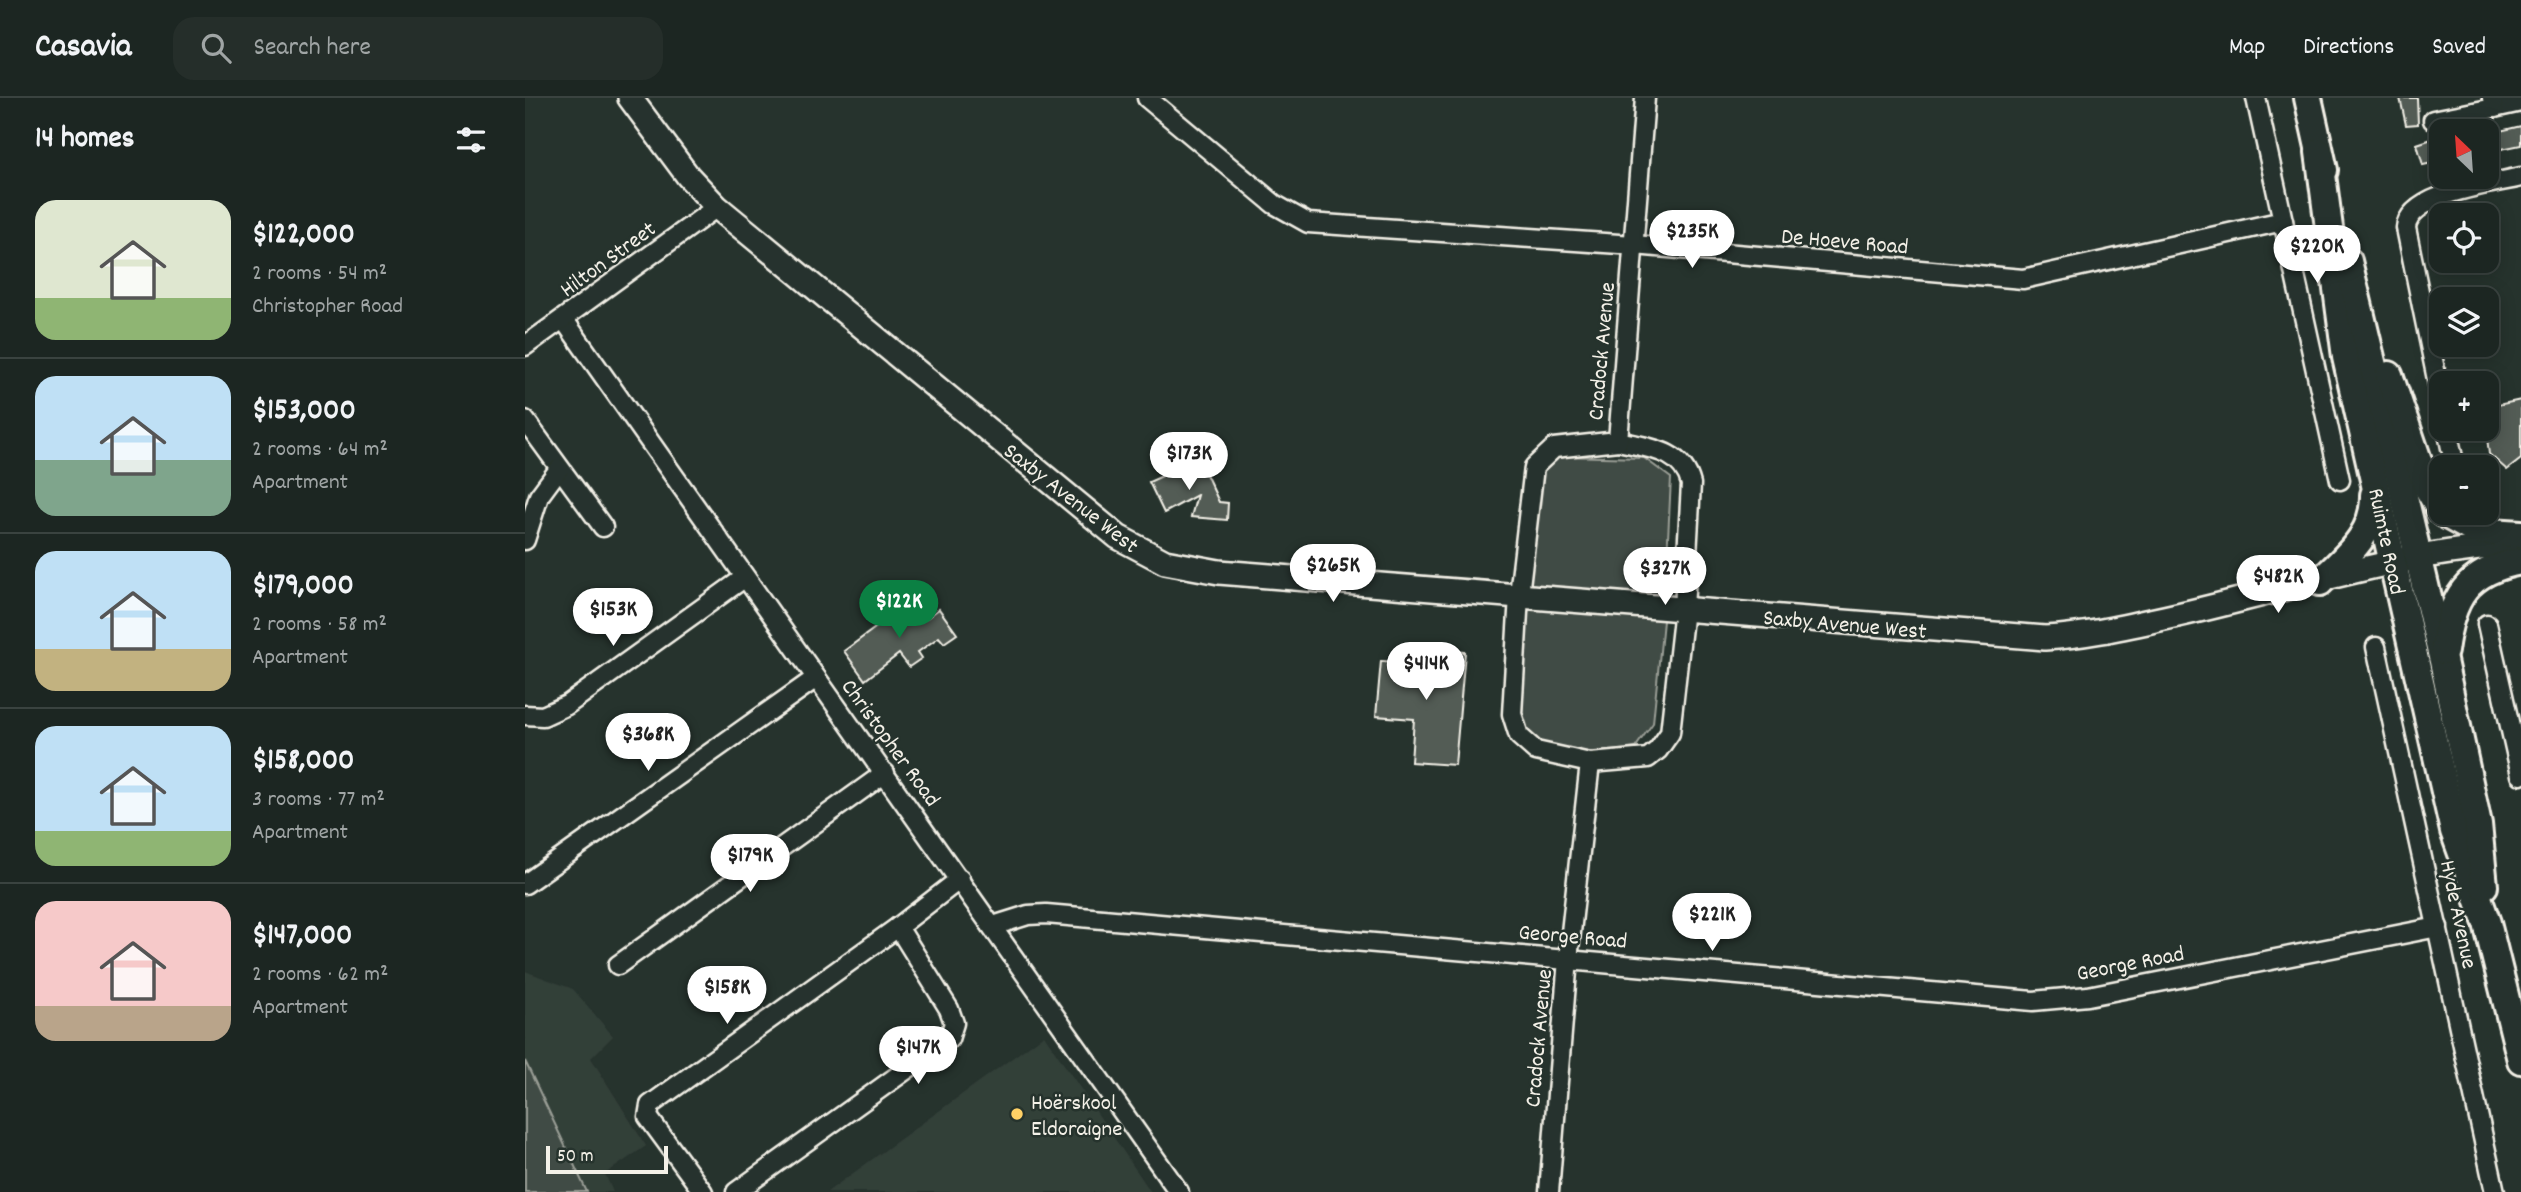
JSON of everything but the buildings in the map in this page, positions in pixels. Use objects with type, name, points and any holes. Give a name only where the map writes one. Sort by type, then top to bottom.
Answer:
[{"type":"main road","name":"Ruimte Road","points":[[2308,98],[2319,152],[2371,352],[2454,831],[2487,923],[2521,1060]]},
{"type":"main road","name":"Ruimte Road","points":[[2319,152],[2346,357],[2373,470],[2443,661],[2478,824],[2487,923]]},
{"type":"main road","points":[[2371,352],[2386,369],[2397,392],[2429,490]]},
{"type":"main road","points":[[2320,582],[2363,538],[2374,506],[2373,470]]},
{"type":"main road","points":[[2465,525],[2476,531],[2521,534]]},
{"type":"main road","points":[[2443,661],[2448,626],[2464,592],[2488,569],[2521,561]]},
{"type":"street","name":"Saxby Avenue West","points":[[629,98],[688,176],[717,207],[1118,537],[1145,554],[1165,562],[1219,572],[2045,638],[2111,630],[2405,560],[2485,547],[2521,545]]},
{"type":"street","name":"De Hoeve Road","points":[[1147,98],[1274,204],[1308,223],[1634,245],[2023,279],[2283,221]]},
{"type":"street","name":"Cradock Avenue","points":[[1618,442],[1645,98]]},
{"type":"street","points":[[2256,98],[2340,480]]},
{"type":"street","points":[[2437,119],[2493,103],[2521,102]]},
{"type":"street","points":[[2435,371],[2406,228],[2414,209],[2436,197],[2521,177]]},
{"type":"street","name":"Hilton Street","points":[[525,346],[717,207]]},
{"type":"street","name":"Christopher Road","points":[[564,320],[1179,1192]]},
{"type":"street","points":[[525,420],[603,527]]},
{"type":"street","name":"Cradock Avenue","points":[[1618,442],[1665,451],[1688,470],[1691,484],[1684,610],[1672,722],[1665,742],[1648,758],[1590,763],[1536,751],[1518,736],[1512,714],[1519,595],[1534,467],[1554,448],[1618,442]]},
{"type":"street","points":[[525,540],[539,496],[559,470]]},
{"type":"street","points":[[525,715],[543,716],[567,705],[744,578]]},
{"type":"street","points":[[2487,624],[2521,775]]},
{"type":"street","name":"Hyde Avenue","points":[[2376,647],[2495,1192]]},
{"type":"street","points":[[525,884],[816,678]]},
{"type":"street","name":"Cradock Avenue","points":[[1549,1192],[1568,959],[1590,763]]},
{"type":"street","points":[[618,965],[885,773]]},
{"type":"street","points":[[703,1192],[647,1117],[650,1105],[898,928],[960,879]]},
{"type":"street","name":"George Road","points":[[993,926],[1028,915],[1046,914],[2013,1000],[2058,1001],[2438,927]]},
{"type":"street","points":[[736,1192],[949,1039],[954,1023],[949,1009],[898,928]]},
{"type":"shaded area","points":[[1559,456],[1644,458],[1671,478],[1665,600],[1653,723],[1635,748],[1575,753],[1546,747],[1534,741],[1524,731],[1514,711],[1536,477]]},
{"type":"shaded area","points":[[525,971],[573,989],[613,1036],[591,1058],[646,1146],[605,1174],[613,1192],[525,1192]]},
{"type":"shaded area","name":"Hoërskool Eldoraigne","points":[[1044,1035],[1151,1192],[827,1192]]},
{"type":"shaded area","points":[[525,1061],[587,1192],[525,1192]]},
{"type":"place","name":"Hoërskool Eldoraigne","points":[[1017,1114]]}]
